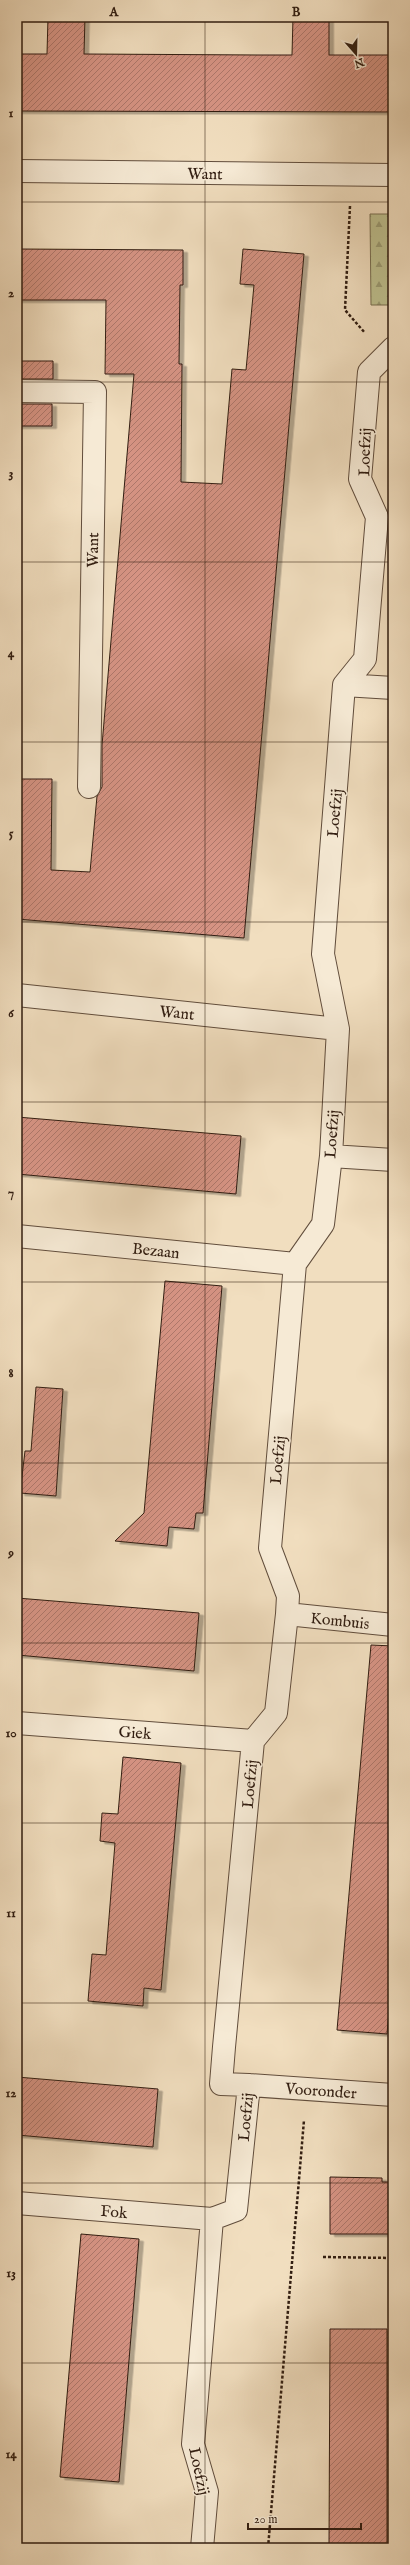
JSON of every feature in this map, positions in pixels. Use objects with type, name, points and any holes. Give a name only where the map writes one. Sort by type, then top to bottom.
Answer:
[{"type":"street","name":"Want","points":[[17,171],[393,175]]},
{"type":"street","name":"Loefzij","points":[[202,2548],[207,2492],[193,2444],[212,2219],[236,2210],[249,2085],[222,2084],[254,1741],[276,1713],[287,1614],[288,1596],[270,1548],[295,1264],[323,1224],[331,1156],[338,1029],[323,954],[344,685],[365,659],[377,517],[360,479],[369,372],[389,352]]},
{"type":"street","name":"Want","points":[[17,391],[95,392],[89,787]]},
{"type":"street","points":[[344,685],[393,688]]},
{"type":"street","name":"Want","points":[[17,995],[338,1029]]},
{"type":"street","points":[[331,1156],[393,1160]]},
{"type":"street","name":"Bezaan","points":[[17,1236],[295,1264]]},
{"type":"street","name":"Kombuis","points":[[287,1614],[393,1625]]},
{"type":"street","name":"Giek","points":[[17,1723],[254,1741]]},
{"type":"street","name":"Vooronder","points":[[249,2085],[393,2095]]},
{"type":"street","name":"Fok","points":[[17,2203],[212,2219]]},
{"type":"path","points":[[351,175],[345,310],[389,352]]},
{"type":"path","points":[[268,2548],[304,2119],[308,2119]]},
{"type":"path","points":[[323,2257],[393,2258]]},
{"type":"green space","points":[[370,214],[393,214],[393,305],[371,305]]},
{"type":"building","points":[[48,17],[85,17],[84,54],[292,55],[293,17],[329,17],[329,55],[393,55],[393,112],[17,111],[17,54],[47,54]]},
{"type":"building","points":[[17,249],[183,250],[183,285],[180,285],[179,364],[182,364],[181,482],[222,484],[232,369],[246,370],[254,285],[240,284],[243,249],[304,254],[244,938],[17,919],[19,779],[52,779],[51,870],[90,872],[97,796],[102,787],[102,745],[134,374],[105,374],[106,300],[17,300]]},
{"type":"building","points":[[18,361],[53,361],[53,379],[18,379]]},
{"type":"building","points":[[18,404],[52,404],[52,426],[17,426]]},
{"type":"building","points":[[17,1117],[241,1136],[236,1194],[17,1174]]},
{"type":"building","points":[[165,1281],[222,1286],[203,1513],[196,1513],[194,1529],[169,1527],[167,1546],[115,1541],[144,1513]]},
{"type":"building","points":[[36,1387],[63,1389],[56,1496],[20,1493],[25,1451],[31,1451]]},
{"type":"building","points":[[17,1598],[199,1613],[194,1671],[17,1655]]},
{"type":"building","points":[[371,1645],[393,1646],[393,1964],[387,2034],[337,2030]]},
{"type":"building","points":[[123,1757],[181,1763],[161,1990],[144,1988],[143,2006],[88,2001],[92,1954],[106,1955],[115,1843],[100,1841],[102,1813],[118,1814]]},
{"type":"building","points":[[17,2077],[158,2089],[153,2147],[17,2135]]},
{"type":"building","points":[[330,2177],[382,2178],[382,2182],[393,2182],[393,2234],[330,2234]]},
{"type":"building","points":[[81,2234],[139,2239],[119,2482],[60,2477]]},
{"type":"building","points":[[330,2329],[387,2329],[387,2548],[329,2548]]}]
